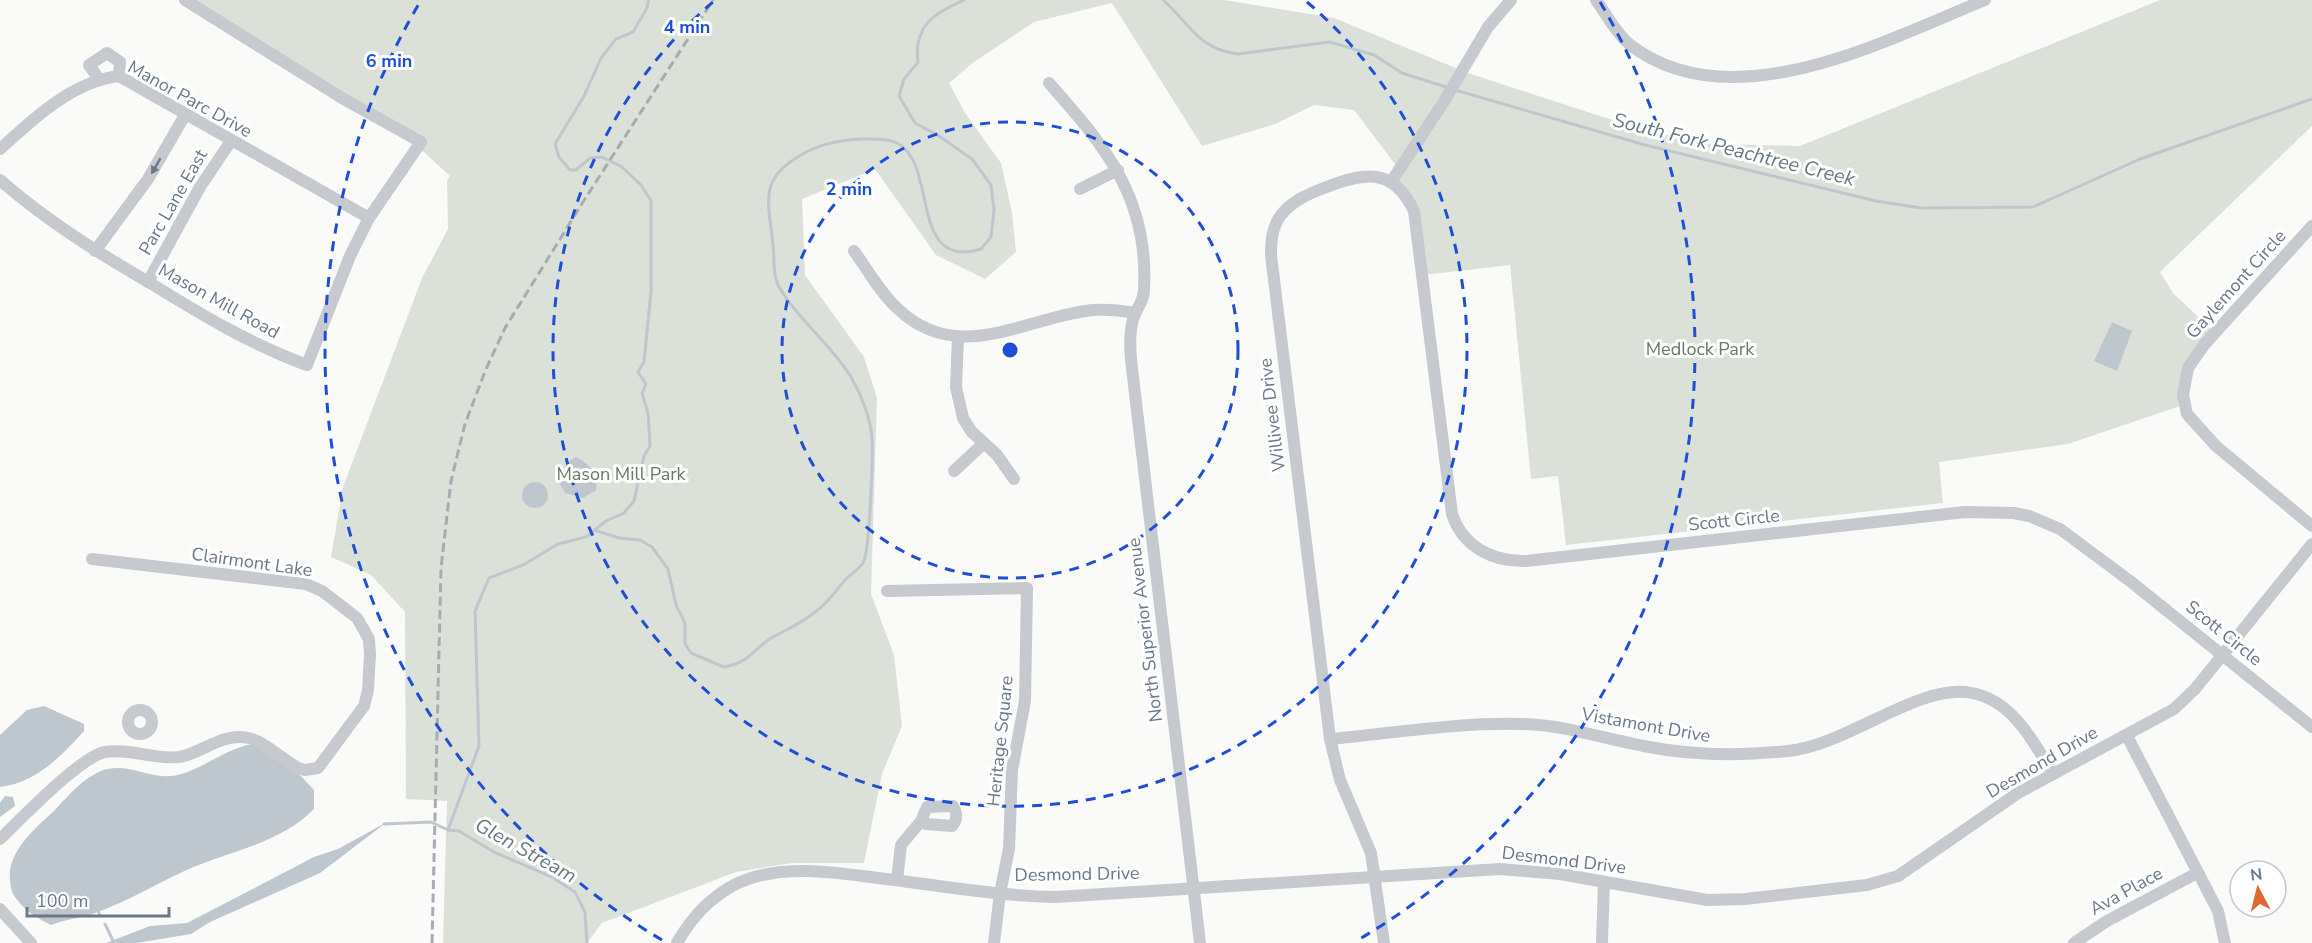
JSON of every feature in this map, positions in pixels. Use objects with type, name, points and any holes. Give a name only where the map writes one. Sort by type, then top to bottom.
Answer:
[{"type":"street","name":"Mason Mill Road","points":[[0,180],[35,211],[95,251],[266,350],[308,365],[350,256],[369,218],[421,142],[342,98],[185,0]]},
{"type":"street","points":[[1391,182],[1437,113],[1488,27],[1511,0]]},
{"type":"street","points":[[1596,0],[1627,42],[1654,60],[1685,71],[1726,77],[1770,75],[1866,50],[1985,0]]},
{"type":"street","points":[[98,78],[89,65],[106,53],[120,62],[119,76]]},
{"type":"street","name":"Manor Parc Drive","points":[[0,149],[82,85],[98,78],[119,76],[369,218]]},
{"type":"street","name":"North Superior Avenue","points":[[1049,83],[1093,132],[1118,170],[1134,205],[1143,249],[1144,292],[1135,313],[1131,334],[1131,360],[1200,943]]},
{"type":"street","points":[[95,251],[148,179],[185,115]]},
{"type":"street","name":"Parc Lane East","points":[[148,282],[200,187],[231,141]]},
{"type":"street","points":[[1080,189],[1118,170]]},
{"type":"street","name":"Willivee Drive","points":[[1384,943],[1371,853],[1340,780],[1330,739],[1271,255],[1272,236],[1281,215],[1297,200],[1361,176],[1379,177],[1391,182]]},
{"type":"street","name":"Scott Circle","points":[[1391,182],[1409,201],[1417,221],[1452,514],[1464,537],[1483,553],[1506,561],[1526,561],[1965,512],[2014,513],[2044,521],[2075,539],[2312,727]]},
{"type":"street","name":"Gaylemont Circle","points":[[2312,226],[2204,345],[2188,368],[2182,395],[2187,414],[2216,446],[2312,526]]},
{"type":"street","points":[[854,251],[884,294],[899,311],[928,329],[958,337],[996,334],[1083,311],[1116,309],[1135,313]]},
{"type":"street","points":[[958,337],[956,377],[960,409],[967,424],[1014,479]]},
{"type":"street","points":[[954,471],[984,442]]},
{"type":"street","name":"Desmond Drive","points":[[677,943],[701,910],[723,891],[751,878],[778,872],[812,871],[1000,893],[1056,897],[1500,869],[1537,871],[1693,898],[1722,900],[1868,885],[1904,872],[2018,793],[2160,718],[2185,700],[2312,544]]},
{"type":"street","name":"Clairmont Lake","points":[[0,839],[90,758],[104,752],[178,757],[228,737],[243,735],[260,741],[298,768],[305,770],[318,768],[364,706],[368,690],[369,639],[357,618],[311,585],[92,559]]},
{"type":"street","name":"Heritage Square","points":[[887,591],[1027,588],[1025,701],[1012,770],[1009,849],[1000,893]]},
{"type":"street","name":"Vistamont Drive","points":[[1330,739],[1466,726],[1525,724],[1702,756],[1747,755],[1806,750],[1842,737],[1918,701],[1956,692],[1972,693],[1995,702],[2025,728],[2053,774]]},
{"type":"street","points":[[137,734],[138,753]]},
{"type":"street","points":[[2127,736],[2217,911],[2225,943]]},
{"type":"street","points":[[897,880],[901,845],[921,821]]},
{"type":"street","name":"Ava Place","points":[[2074,943],[2107,921],[2197,873]]},
{"type":"street","points":[[1602,943],[1604,882]]},
{"type":"street","points":[[994,943],[1000,893]]},
{"type":"street","points":[[0,909],[31,943]]},
{"type":"green space","name":"Mason Mill Park","points":[[195,0],[1224,0],[1334,18],[1463,71],[1398,168],[1354,110],[1314,105],[1275,124],[1202,146],[1112,3],[1034,22],[974,62],[949,83],[965,113],[1001,163],[1012,213],[1016,252],[985,279],[936,255],[875,169],[802,199],[805,275],[864,357],[877,398],[871,594],[894,655],[902,726],[882,774],[864,863],[792,863],[736,872],[602,923],[587,943],[443,943],[447,801],[406,799],[405,612],[371,575],[331,557],[343,487],[422,278],[448,229],[447,180],[450,176],[413,142]]},
{"type":"green space","name":"Medlock Park","points":[[2160,0],[2312,0],[2312,126],[2160,272],[2173,293],[2212,330],[2184,368],[2183,405],[2068,444],[1939,462],[1943,503],[1566,545],[1558,476],[1531,479],[1510,265],[1424,275],[1414,211],[1391,182],[1465,72],[1606,118],[1702,144],[1800,146]]},
{"type":"shaded area","points":[[2112,322],[2132,331],[2117,371],[2094,361]]},
{"type":"shaded area","points":[[576,457],[589,466],[596,479],[596,490],[583,498],[565,493],[557,479],[559,471],[566,469],[566,463]]},
{"type":"shaded area","points":[[535,482],[544,486],[548,495],[544,504],[535,508],[526,504],[522,495],[526,486]]},
{"type":"shaded area","points":[[44,706],[84,724],[84,731],[47,767],[25,780],[0,787],[0,735],[27,710]]},
{"type":"shaded area","points":[[252,744],[298,773],[314,790],[314,809],[288,829],[258,844],[183,872],[108,908],[51,925],[30,912],[13,894],[10,869],[19,848],[72,792],[92,775],[108,769],[123,768],[171,776],[190,771],[231,751]]},
{"type":"shaded area","points":[[5,796],[13,797],[15,806],[0,817],[0,803]]},
{"type":"shaded area","points":[[387,822],[320,873],[210,922],[191,934],[137,943],[106,943],[150,926],[187,923],[314,857],[338,849]]},
{"type":"waterway","points":[[448,830],[479,746],[475,611],[489,578],[523,565],[558,544],[586,537],[606,521],[624,513],[634,501],[644,456],[650,446],[648,413],[642,393],[646,384],[638,372],[644,362],[651,291],[651,201],[641,185],[622,167],[602,157],[590,158],[576,170],[570,170],[559,157],[555,144],[584,96],[601,58],[616,39],[633,32],[649,0]]},
{"type":"waterway","name":"South Fork Peachtree Creek","points":[[594,530],[619,538],[640,540],[652,547],[668,569],[676,605],[685,623],[685,644],[691,653],[724,667],[741,662],[766,641],[813,614],[863,563],[868,541],[871,482],[872,437],[869,421],[862,398],[843,365],[795,309],[778,285],[774,270],[769,194],[777,174],[787,164],[815,148],[830,143],[853,140],[889,140],[897,143],[910,154],[918,172],[933,231],[943,245],[958,252],[981,249],[991,237],[994,210],[991,185],[972,159],[939,136],[915,123],[899,96],[904,79],[918,62],[917,50],[922,30],[943,10],[964,0]]},
{"type":"waterway","name":"South Fork Peachtree Creek","points":[[1163,0],[1204,41],[1224,51],[1238,54],[1330,42],[1374,55],[1402,73],[1449,88]]},
{"type":"waterway","name":"South Fork Peachtree Creek","points":[[1455,90],[1645,145],[1876,201],[1921,208],[2033,207],[2140,159],[2312,99]]},
{"type":"waterway","name":"South Fork Peachtree Creek","points":[[384,824],[431,822],[448,830]]},
{"type":"waterway","name":"Glen Stream","points":[[448,830],[459,831],[494,852],[552,877],[575,892],[585,912],[587,943]]},
{"type":"waterway","points":[[98,911],[100,915]]},
{"type":"waterway","points":[[105,924],[114,943]]},
{"type":"railway","points":[[432,943],[441,568],[451,481],[465,424],[505,328],[713,0]]}]
